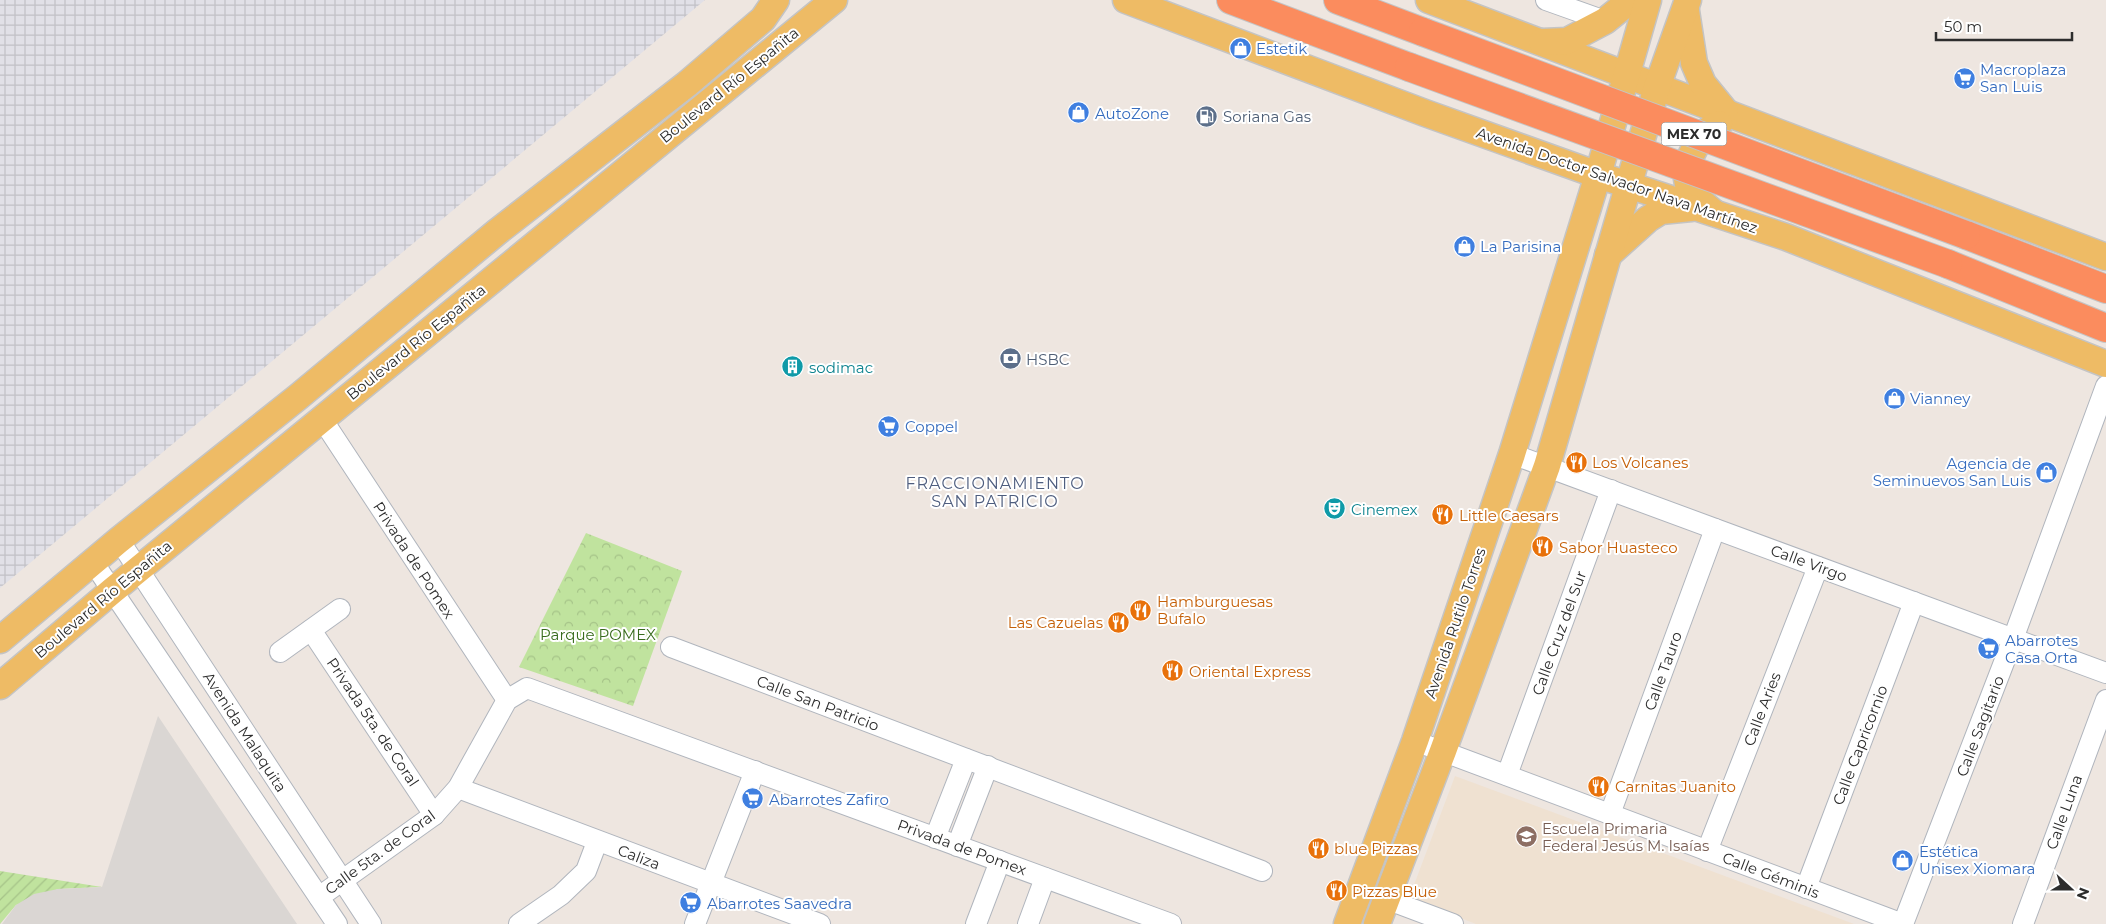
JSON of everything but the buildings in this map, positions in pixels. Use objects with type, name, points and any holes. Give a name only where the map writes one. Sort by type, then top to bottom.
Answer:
[{"type":"highway","name":"MEX 70","points":[[1231,0],[1948,264],[2106,330]]},
{"type":"highway","name":"MEX 70","points":[[1338,0],[2106,289]]},
{"type":"main road","name":"Boulevard Río Españita","points":[[0,640],[119,540],[298,398],[497,232],[687,84],[763,19],[776,0]]},
{"type":"main road","name":"Boulevard Río Españita","points":[[0,686],[112,591],[834,0]]},
{"type":"main road","name":"Avenida Doctor Salvador Nava Martínez","points":[[1126,0],[1416,110],[1598,175],[1786,237],[2106,364]]},
{"type":"main road","points":[[1429,0],[2106,257]]},
{"type":"main road","points":[[1538,42],[1567,41],[1605,21],[1632,0]]},
{"type":"main road","name":"Avenida Rutilo Torres","points":[[1347,924],[1415,741],[1512,454],[1598,175],[1648,0]]},
{"type":"main road","name":"Avenida Rutilo Torres","points":[[1376,924],[1443,751],[1547,466],[1658,87],[1686,4]]},
{"type":"main road","points":[[1686,4],[1694,63],[1703,84],[1733,115]]},
{"type":"main road","points":[[1706,211],[1686,180],[1689,164],[1698,141],[1715,125],[1733,115]]},
{"type":"main road","points":[[1608,255],[1648,219],[1661,211],[1706,211]]},
{"type":"street","points":[[1546,0],[1605,21]]},
{"type":"street","name":"Calle Sagitario","points":[[1903,924],[2013,639],[2106,386]]},
{"type":"street","name":"Privada de Pomex","points":[[322,419],[507,700]]},
{"type":"street","name":"Calle Virgo","points":[[1512,454],[2106,673]]},
{"type":"street","name":"Calle Cruz del Sur","points":[[1507,775],[1611,490]]},
{"type":"street","name":"Calle Tauro","points":[[1610,814],[1715,529]]},
{"type":"street","name":"Avenida Malaquita","points":[[119,540],[371,924]]},
{"type":"street","name":"Avenida Malaquita","points":[[93,562],[337,924]]},
{"type":"street","name":"Calle Aries","points":[[1707,850],[1818,567]]},
{"type":"street","name":"Calle Capricornio","points":[[1806,888],[1914,602]]},
{"type":"street","points":[[280,652],[340,609]]},
{"type":"street","name":"Privada 5ta. de Coral","points":[[311,630],[434,815]]},
{"type":"street","name":"Calle San Patricio","points":[[671,647],[1262,871]]},
{"type":"street","name":"Privada de Pomex","points":[[527,688],[1171,924]]},
{"type":"street","name":"Calle 5ta. de Coral","points":[[319,897],[434,815],[458,788],[507,700],[527,688]]},
{"type":"street","name":"Calle Luna","points":[[2023,924],[2106,700]]},
{"type":"street","name":"Calle Géminis","points":[[1415,741],[1903,924]]},
{"type":"street","points":[[935,838],[966,759]]},
{"type":"street","points":[[957,846],[988,766]]},
{"type":"street","points":[[696,924],[755,771]]},
{"type":"street","name":"Caliza","points":[[458,788],[597,842],[820,924]]},
{"type":"street","points":[[519,924],[561,895],[586,871],[597,842]]},
{"type":"street","points":[[976,924],[1000,861]]},
{"type":"street","points":[[1028,924],[1045,878]]},
{"type":"street","points":[[1386,899],[1452,924]]},
{"type":"shaded area","points":[[0,0],[705,0],[0,588]]},
{"type":"shaded area","points":[[158,716],[297,924],[2,924],[16,905],[34,894],[58,889],[102,887]]},
{"type":"shaded area","name":"Escuela Primaria Federal Jesús M. Isaías","points":[[1455,776],[1854,924],[1476,924],[1409,898]]},
{"type":"green space","name":"Parque POMEX","points":[[586,533],[682,571],[633,706],[519,667]]},
{"type":"green space","points":[[0,871],[102,887],[58,889],[16,905],[0,924]]},
{"type":"place","name":"Estetik","points":[[1240,48]]},
{"type":"place","name":"Macroplaza San Luis","points":[[1964,78]]},
{"type":"place","name":"AutoZone","points":[[1079,113]]},
{"type":"place","name":"Soriana Gas","points":[[1207,116]]},
{"type":"place","name":"La Parisina","points":[[1464,246]]},
{"type":"place","name":"HSBC","points":[[1010,359]]},
{"type":"place","name":"sodimac","points":[[793,367]]},
{"type":"place","name":"Vianney","points":[[1894,398]]},
{"type":"place","name":"Coppel","points":[[889,426]]},
{"type":"place","name":"Los Volcanes","points":[[1576,462]]},
{"type":"place","name":"Agencia de Seminuevos San Luis","points":[[2047,472]]},
{"type":"place","name":"Cinemex","points":[[1335,509]]},
{"type":"place","name":"Little Caesars","points":[[1443,515]]},
{"type":"place","name":"Sabor Huasteco","points":[[1543,547]]},
{"type":"place","name":"Hamburguesas Bufalo","points":[[1141,610]]},
{"type":"place","name":"Las Cazuelas","points":[[1119,622]]},
{"type":"place","name":"Abarrotes Casa Orta","points":[[1989,649]]},
{"type":"place","name":"Oriental Express","points":[[1173,671]]},
{"type":"place","name":"Carnitas Juanito","points":[[1599,786]]},
{"type":"place","name":"Abarrotes Zafiro","points":[[753,799]]},
{"type":"place","name":"Escuela Primaria Federal Jesús M. Isaías","points":[[1526,837]]},
{"type":"place","name":"blue Pizzas","points":[[1318,848]]},
{"type":"place","name":"Estética Unisex Xiomara","points":[[1903,860]]},
{"type":"place","name":"Pizzas Blue","points":[[1336,891]]},
{"type":"place","name":"Abarrotes Saavedra","points":[[691,903]]},
{"type":"district","name":"FRACCIONAMIENTO SAN PATRICIO","points":[[995,492]]}]
